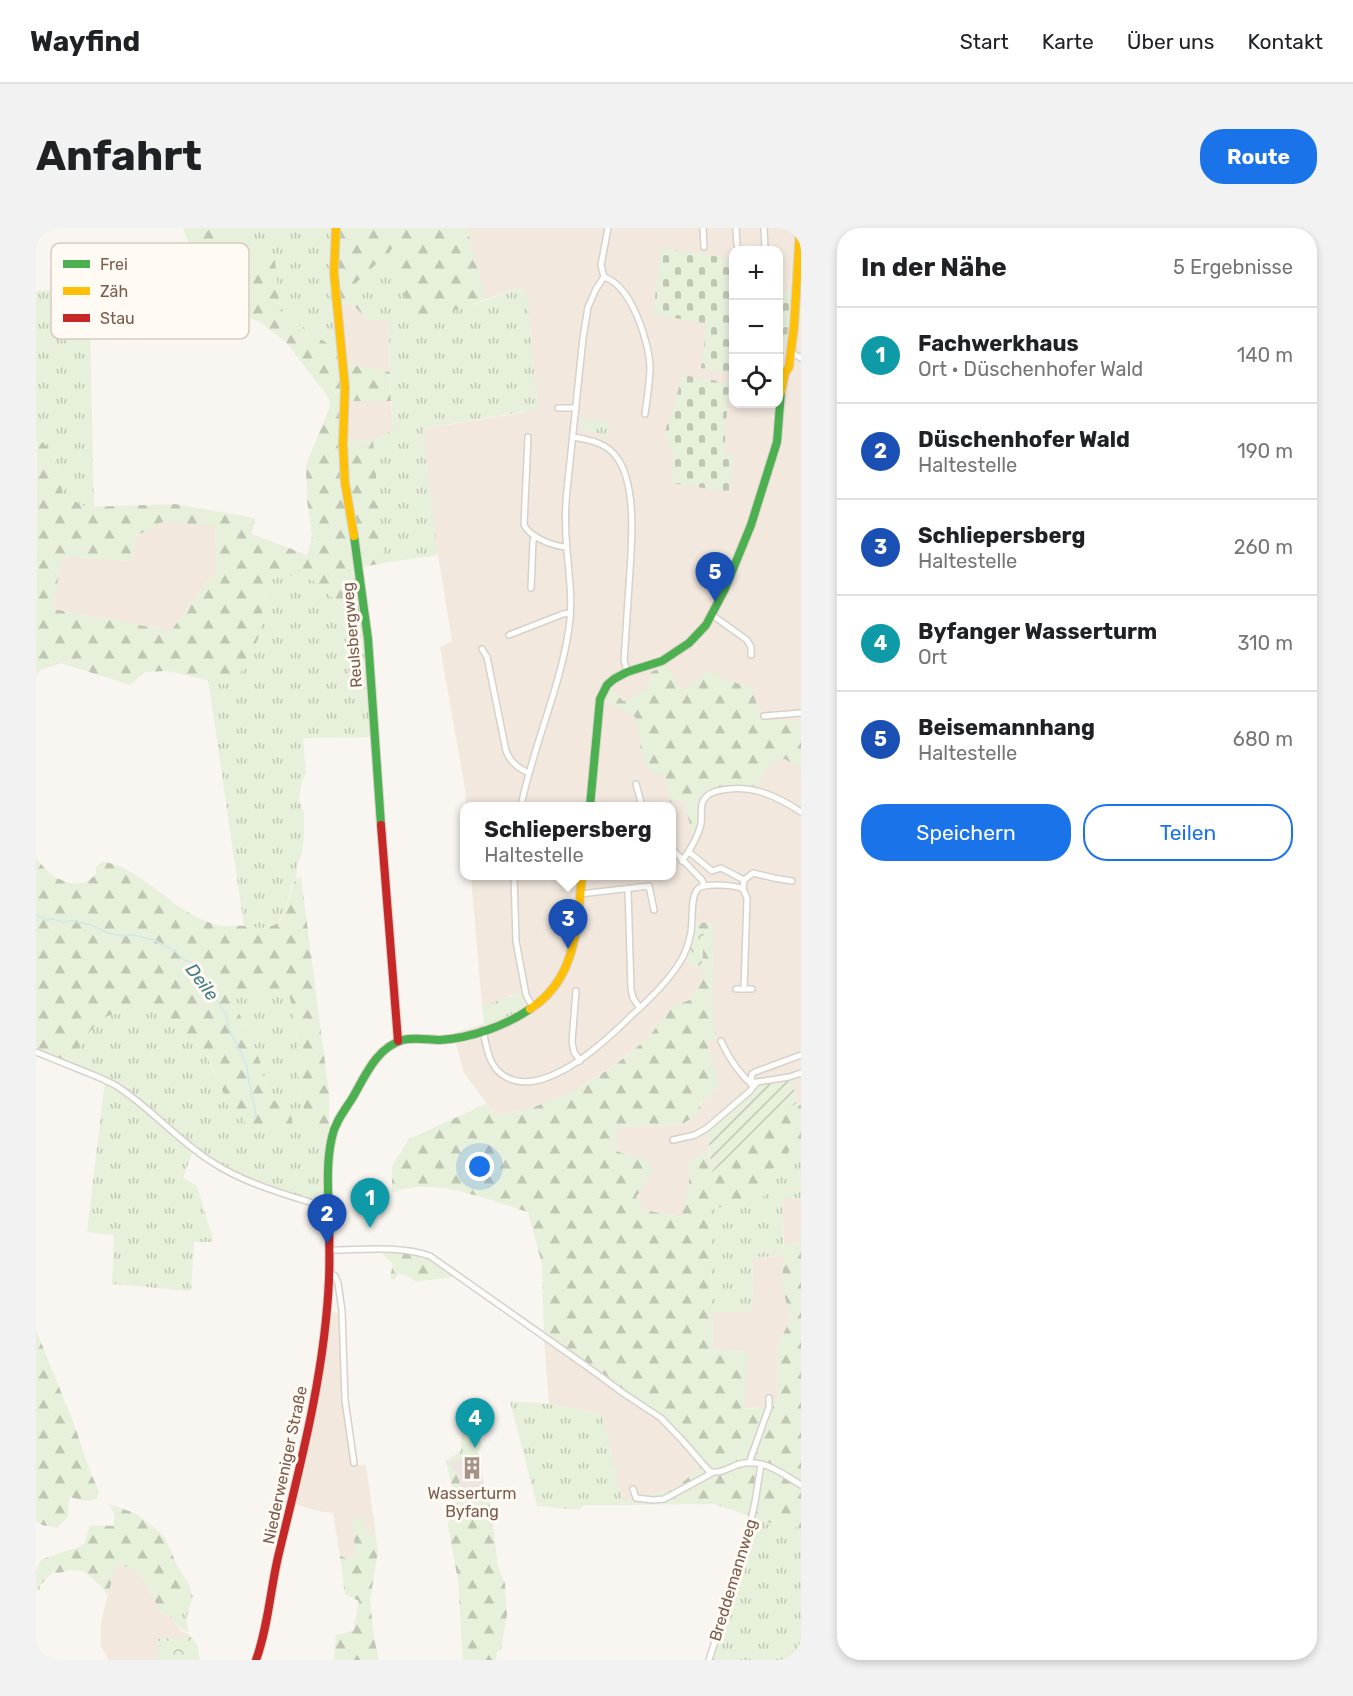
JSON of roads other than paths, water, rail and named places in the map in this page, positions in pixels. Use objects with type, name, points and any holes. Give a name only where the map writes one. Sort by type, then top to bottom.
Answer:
[{"type":"street","name":"Reulsbergweg","points":[[336,228],[334,273],[339,347],[345,387],[344,473],[367,631],[398,1041]]},
{"type":"street","points":[[522,802],[565,653],[570,613],[566,510],[583,338],[588,307],[604,278],[601,265],[608,228]]},
{"type":"street","points":[[703,228],[704,247]]},
{"type":"street","points":[[736,228],[737,245]]},
{"type":"street","points":[[764,228],[765,246]]},
{"type":"street","points":[[590,802],[600,699],[609,683],[627,672],[651,665],[676,653],[702,631],[724,591],[751,525],[777,442],[780,397],[786,373],[783,369],[790,354],[799,284],[800,228]]},
{"type":"street","points":[[604,278],[614,282],[627,298],[647,344],[650,367],[645,414]]},
{"type":"street","points":[[790,354],[801,358]]},
{"type":"street","points":[[558,408],[576,408]]},
{"type":"street","points":[[528,437],[524,525],[527,531],[535,536],[560,547],[566,547]]},
{"type":"street","points":[[573,437],[591,440],[607,447],[620,462],[626,479],[632,517],[624,660],[627,672]]},
{"type":"street","points":[[531,588],[535,536]]},
{"type":"street","points":[[509,635],[570,613]]},
{"type":"street","points":[[712,615],[747,640],[751,647],[751,655]]},
{"type":"street","points":[[482,649],[487,657],[506,751],[514,765],[529,773]]},
{"type":"street","points":[[764,716],[801,713]]},
{"type":"street","points":[[636,784],[641,802]]},
{"type":"street","points":[[682,861],[689,852],[699,829],[702,804],[708,794],[732,788],[752,789],[778,798],[801,812]]},
{"type":"street","points":[[689,852],[712,871],[721,868],[744,880]]},
{"type":"street","points":[[676,854],[702,880],[704,885]]},
{"type":"street","points":[[744,880],[753,873],[792,881]]},
{"type":"street","points":[[514,880],[516,941],[526,995],[534,1007]]},
{"type":"street","points":[[398,1041],[406,1039],[439,1040],[483,1030],[516,1019],[534,1007],[555,986],[568,963],[576,931],[582,880]]},
{"type":"street","points":[[744,880],[747,898],[744,989]]},
{"type":"street","points":[[483,1030],[490,1060],[494,1067],[511,1080],[521,1082],[544,1078],[580,1061],[599,1047],[663,985],[683,956],[691,930],[695,892],[699,887],[704,885],[735,886],[744,889]]},
{"type":"street","points":[[580,894],[649,886],[654,910]]},
{"type":"street","points":[[628,889],[631,989],[633,998],[640,1008]]},
{"type":"street","points":[[736,988],[752,989]]},
{"type":"street","points":[[576,991],[572,1046],[580,1061]]},
{"type":"street","points":[[566,1002],[574,1002]]},
{"type":"street","name":"Niederweniger Straße","points":[[256,1660],[266,1625],[275,1571],[300,1468],[327,1309],[330,1273],[328,1208],[330,1146],[335,1126],[370,1068],[383,1052],[398,1041]]},
{"type":"street","points":[[721,1041],[739,1072],[754,1085]]},
{"type":"street","points":[[36,1052],[115,1085],[200,1154],[225,1170],[262,1186],[328,1208]]},
{"type":"street","points":[[754,1085],[751,1078],[755,1072],[801,1055]]},
{"type":"street","points":[[673,1140],[700,1133],[758,1082],[801,1073]]},
{"type":"street","points":[[330,1250],[398,1250],[430,1256],[661,1418],[712,1473]]},
{"type":"street","name":"Niederweniger Straße","points":[[330,1273],[337,1278],[342,1311],[345,1400],[354,1463]]},
{"type":"street","points":[[749,1463],[769,1407],[769,1398]]},
{"type":"street","points":[[633,1488],[636,1498],[664,1499],[712,1473],[749,1463],[771,1467],[801,1485]]},
{"type":"street","name":"Breddemannweg","points":[[709,1660],[750,1530],[761,1464]]},
{"type":"waterway","name":"Deile","points":[[36,915],[47,920],[72,921],[91,925],[109,933],[154,940],[192,963],[212,989],[226,1014],[231,1033],[246,1063],[256,1117]]},
{"type":"place","name":"Beisemannhang","points":[[715,602]]},
{"type":"place","name":"Schliepersberg","points":[[568,949]]},
{"type":"place","name":"Fachwerkhaus","points":[[370,1228]]},
{"type":"place","name":"Düschenhofer Wald","points":[[327,1244]]},
{"type":"place","name":"Byfanger Wasserturm","points":[[475,1448]]},
{"type":"place","name":"Wasserturm Byfang","points":[[472,1468]]}]
